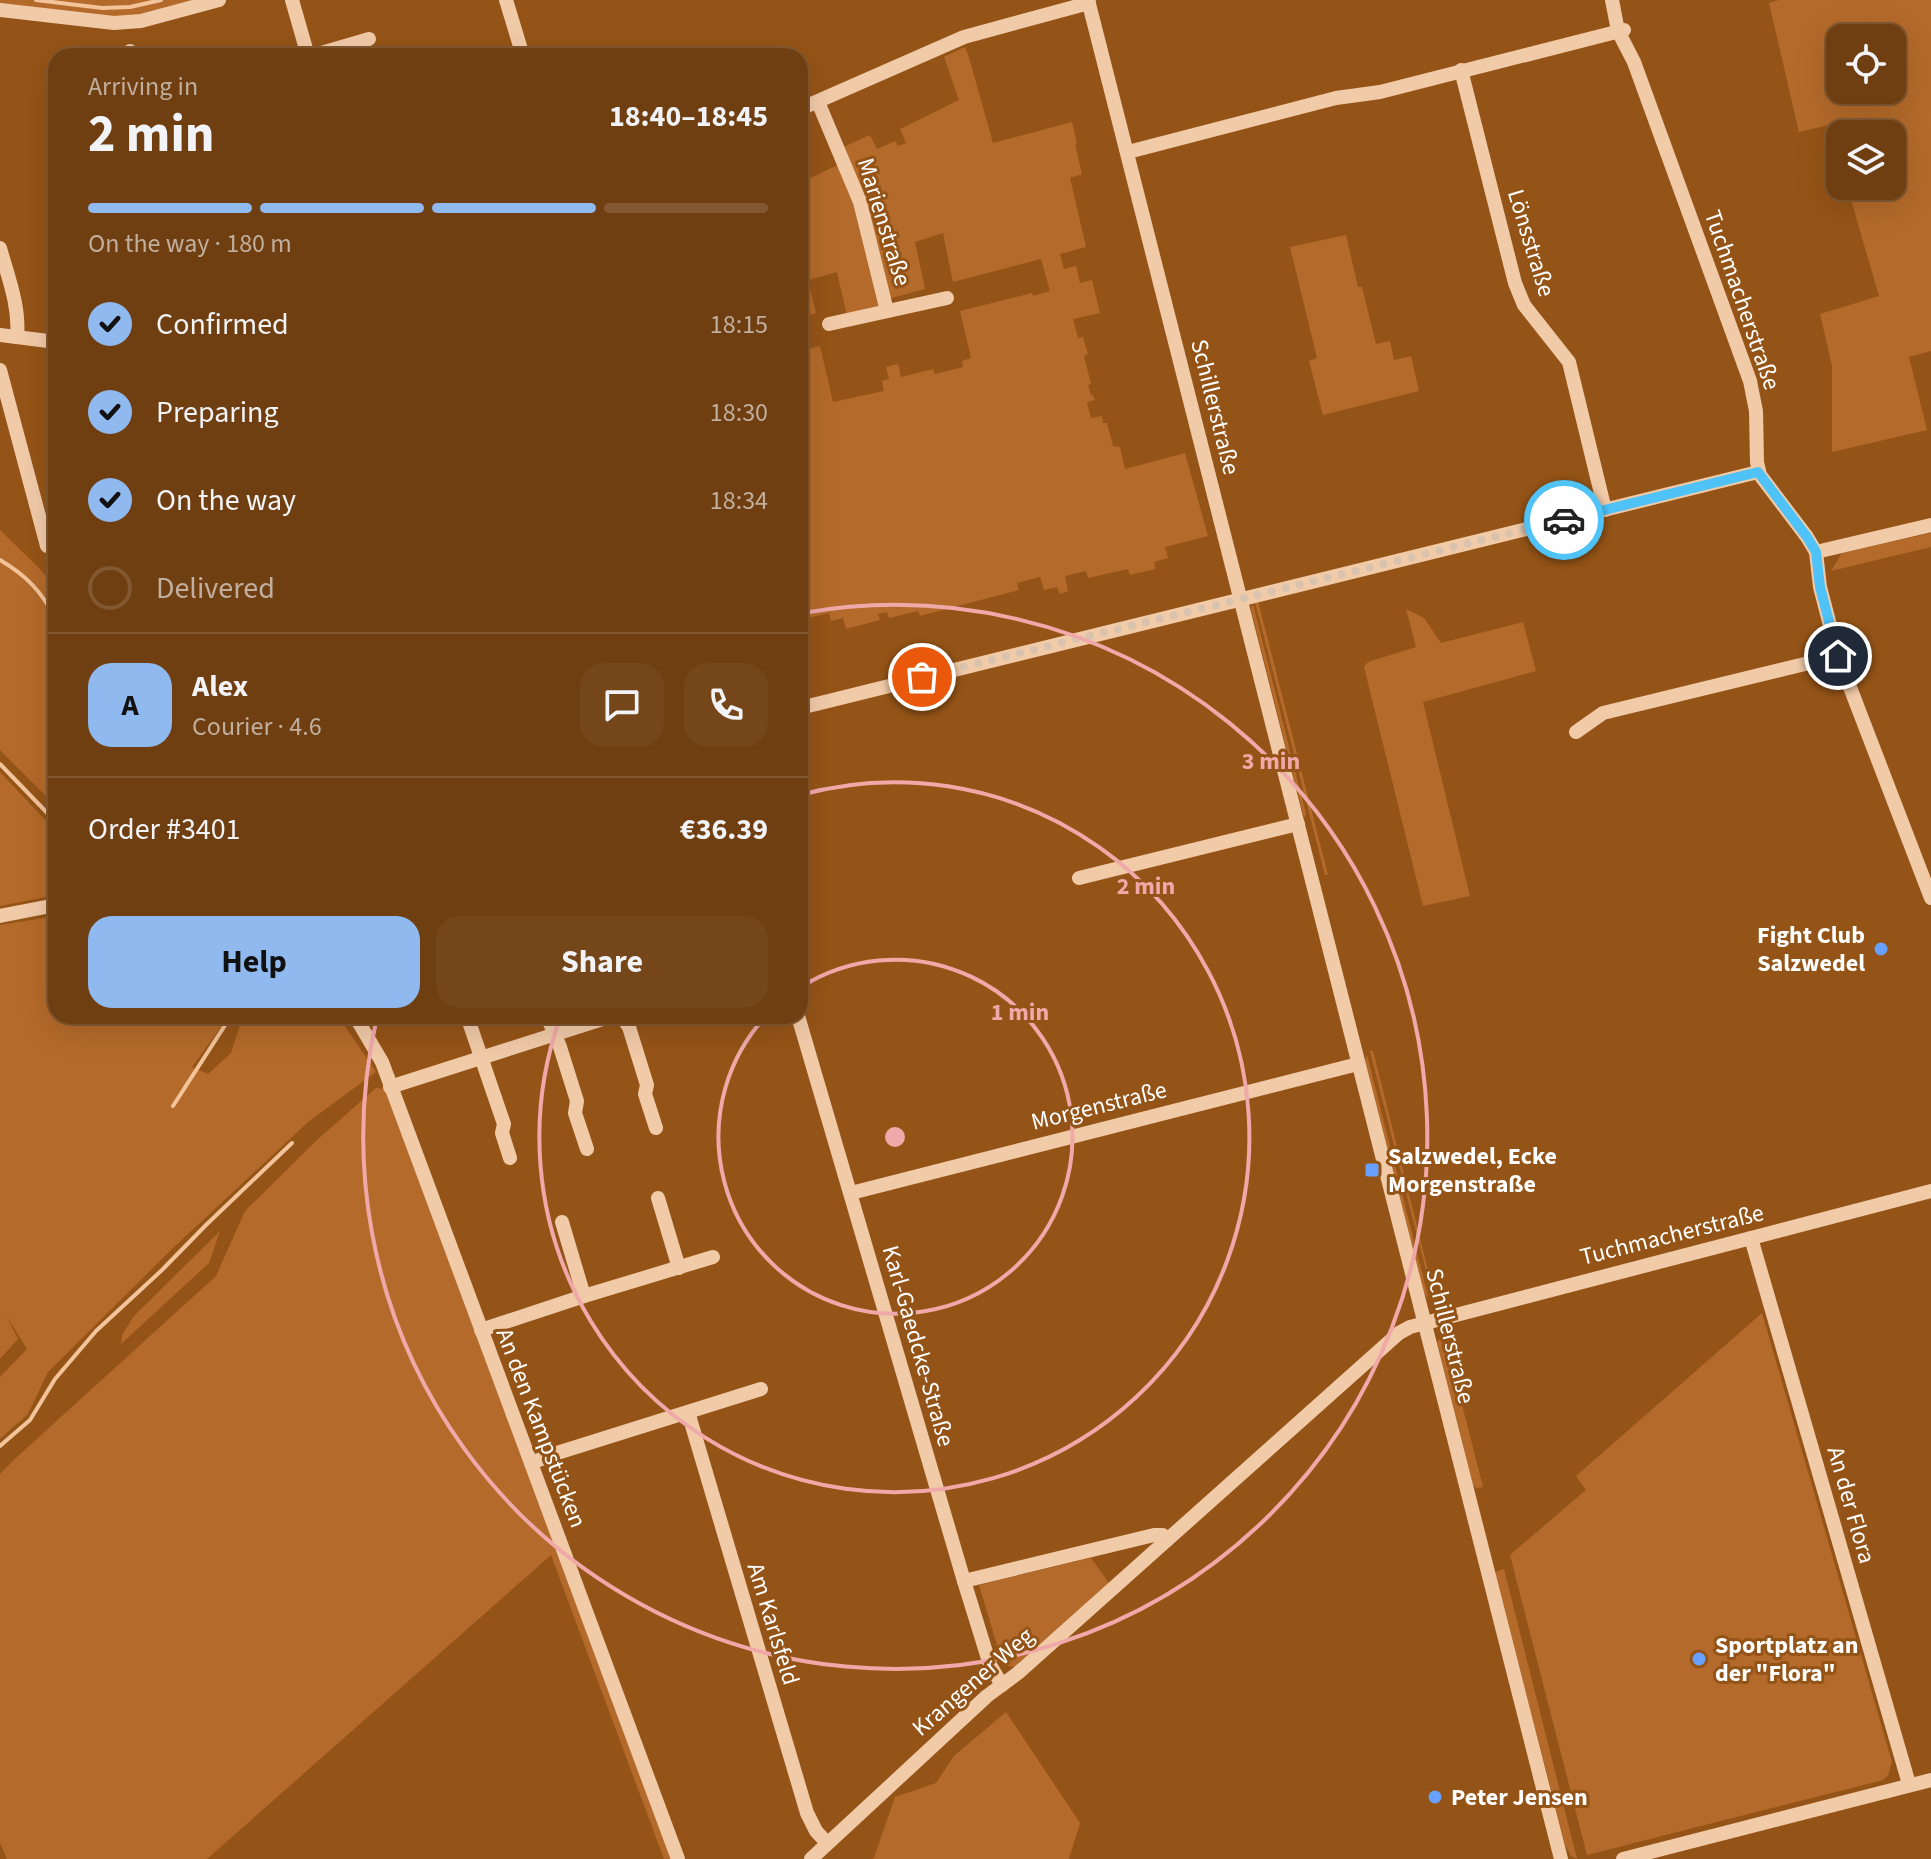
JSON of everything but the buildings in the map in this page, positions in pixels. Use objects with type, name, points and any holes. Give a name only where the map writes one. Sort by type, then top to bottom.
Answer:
[{"type":"street","points":[[0,10],[114,23],[141,21],[219,0]]},
{"type":"street","points":[[292,0],[307,48]]},
{"type":"street","points":[[506,0],[521,48]]},
{"type":"street","name":"Tuchmacherstraße","points":[[1612,0],[1750,381],[1756,411],[1758,472]]},
{"type":"street","points":[[808,106],[964,37],[1089,2]]},
{"type":"street","name":"Schillerstraße","points":[[1089,2],[1561,1859]]},
{"type":"street","points":[[1128,152],[1336,98],[1380,92],[1621,31]]},
{"type":"street","points":[[338,48],[369,39]]},
{"type":"street","name":"Lönsstraße","points":[[1461,70],[1515,283],[1524,305],[1569,362],[1605,510]]},
{"type":"street","name":"Marienstraße","points":[[818,102],[860,202],[887,311]]},
{"type":"street","points":[[0,248],[16,307],[17,337]]},
{"type":"street","name":"Marienstraße","points":[[829,324],[947,298]]},
{"type":"street","points":[[0,335],[48,341]]},
{"type":"street","points":[[0,370],[48,532]]},
{"type":"street","points":[[808,706],[1758,472],[1816,552],[1820,587],[1838,656],[1931,898]]},
{"type":"street","points":[[1816,552],[1931,525]]},
{"type":"street","points":[[1576,732],[1603,713],[1838,656]]},
{"type":"street","points":[[1079,878],[1298,824]]},
{"type":"street","points":[[0,916],[48,907]]},
{"type":"street","name":"An den Kampstücken","points":[[360,1024],[382,1062],[678,1859]]},
{"type":"street","points":[[470,1024],[504,1124],[502,1133],[510,1158]]},
{"type":"street","points":[[551,1024],[577,1101],[575,1113],[587,1149]]},
{"type":"street","points":[[390,1087],[587,1024]]},
{"type":"street","points":[[627,1024],[647,1085],[645,1094],[656,1128]]},
{"type":"street","name":"Karl-Gaedcke-Straße","points":[[800,1024],[964,1581],[990,1665],[1002,1685]]},
{"type":"street","name":"Morgenstraße","points":[[851,1193],[1358,1064]]},
{"type":"street","name":"Tuchmacherstraße","points":[[1424,1323],[1931,1191]]},
{"type":"street","points":[[658,1198],[679,1268]]},
{"type":"street","points":[[562,1222],[584,1296]]},
{"type":"street","name":"An der Flora","points":[[1751,1238],[1909,1784]]},
{"type":"street","points":[[481,1330],[713,1257]]},
{"type":"street","name":"Krangener Weg","points":[[811,1859],[987,1696],[1399,1333],[1424,1323]]},
{"type":"street","points":[[531,1463],[761,1389]]},
{"type":"street","name":"Am Karlsfeld","points":[[688,1412],[807,1813],[816,1831],[827,1843]]},
{"type":"street","points":[[964,1581],[1154,1535],[1163,1535],[1167,1540]]},
{"type":"street","points":[[1623,1859],[1931,1780]]},
{"type":"shaded area","points":[[0,0],[207,0],[120,19],[0,4]]},
{"type":"shaded area","points":[[1779,0],[1931,0],[1931,351],[1909,357],[1927,430],[1832,452],[1832,366],[1820,314],[1879,296],[1851,200],[1906,200],[1906,120],[1826,120],[1826,126],[1799,132],[1769,3]]},
{"type":"shaded area","points":[[965,47],[993,143],[1072,122],[1082,174],[1070,178],[1086,247],[1060,254],[1064,269],[1076,266],[1080,283],[1092,280],[1100,313],[1073,319],[1078,338],[1083,337],[1088,354],[1084,356],[1091,384],[1088,385],[1095,400],[1087,402],[1091,418],[1102,416],[1103,423],[1107,423],[1113,446],[1120,447],[1125,469],[1185,453],[1208,536],[1165,547],[1168,558],[1154,562],[1155,569],[1130,575],[1128,569],[1088,578],[1086,571],[1065,576],[1068,591],[1060,594],[1057,587],[1044,590],[1040,577],[1017,583],[1019,590],[920,616],[918,611],[889,618],[887,612],[878,614],[880,620],[846,629],[843,618],[831,621],[829,613],[808,618],[808,349],[820,346],[833,402],[884,391],[882,381],[889,379],[886,367],[898,364],[901,377],[933,369],[935,374],[963,367],[962,361],[971,358],[960,311],[1050,291],[1041,259],[953,282],[943,233],[915,242],[925,289],[884,300],[839,149],[870,135],[877,149],[895,141],[898,146],[906,143],[900,129],[959,100],[944,57]]},
{"type":"shaded area","points":[[842,163],[884,305],[847,316],[837,272],[808,280],[808,179]]},
{"type":"shaded area","points":[[1346,235],[1376,344],[1390,341],[1394,360],[1411,356],[1419,391],[1323,415],[1309,361],[1317,358],[1290,247]]},
{"type":"shaded area","points":[[808,280],[816,313],[808,315]]},
{"type":"shaded area","points":[[0,530],[48,578],[48,798],[0,750]]},
{"type":"shaded area","points":[[1931,533],[1931,547],[1831,571],[1842,553]]},
{"type":"shaded area","points":[[1258,601],[1328,875],[1325,875],[1255,602]]},
{"type":"shaded area","points":[[1253,604],[1306,814],[1304,818],[1251,609]]},
{"type":"shaded area","points":[[1406,609],[1424,618],[1441,643],[1523,622],[1536,671],[1423,702],[1470,896],[1423,906],[1364,667],[1368,662],[1416,647]]},
{"type":"shaded area","points":[[0,772],[48,823],[48,897],[0,906]]},
{"type":"shaded area","points":[[48,917],[48,1024],[223,1024],[192,1067],[208,1074],[231,1053],[240,1024],[343,1024],[376,1072],[308,1122],[172,1249],[48,1372],[28,1414],[0,1439],[0,1377],[27,1349],[6,1315],[18,1339],[0,1359],[0,925]]},
{"type":"shaded area","points":[[1370,1051],[1373,1051],[1436,1302],[1434,1302]]},
{"type":"shaded area","points":[[1367,1055],[1429,1300],[1424,1292],[1365,1060]]},
{"type":"shaded area","points":[[376,1088],[385,1089],[671,1859],[664,1859],[551,1555],[207,1859],[7,1859],[0,1843],[0,1474],[216,1276],[245,1211],[317,1140]]},
{"type":"shaded area","points":[[220,1231],[209,1263],[121,1344],[123,1333],[134,1316]]},
{"type":"shaded area","name":"Sportplatz an der \"Flora\"","points":[[1762,1313],[1892,1762],[1888,1775],[1883,1780],[1587,1855],[1510,1555],[1586,1490],[1576,1476]]},
{"type":"shaded area","points":[[1444,1334],[1483,1487],[1473,1485],[1437,1342]]},
{"type":"shaded area","points":[[1091,1558],[1109,1583],[1014,1667],[1003,1665],[979,1585]]},
{"type":"shaded area","points":[[1504,1569],[1577,1859],[1571,1856],[1565,1845],[1495,1572]]},
{"type":"shaded area","points":[[1006,1712],[1080,1823],[1069,1859],[871,1859],[874,1858],[895,1797],[936,1783],[954,1756]]},
{"type":"waterway","points":[[36,0],[102,8],[130,7],[161,0]]},
{"type":"waterway","points":[[0,560],[32,585],[48,605]]},
{"type":"waterway","points":[[0,764],[48,814]]},
{"type":"waterway","points":[[173,1106],[226,1024]]},
{"type":"waterway","points":[[0,1446],[30,1420],[55,1379],[96,1331],[292,1143]]},
{"type":"way so far","points":[[922,677],[1564,520]]},
{"type":"place","name":"Fight Club Salzwedel","points":[[1881,949]]},
{"type":"place","name":"Salzwedel, Ecke Morgenstraße","points":[[1372,1170]]},
{"type":"place","name":"Sportplatz an der \"Flora\"","points":[[1699,1659]]},
{"type":"place","name":"Peter Jensen","points":[[1435,1797]]},
{"type":"route","points":[[1564,520],[1758,472],[1816,552],[1820,587],[1838,656]]}]
